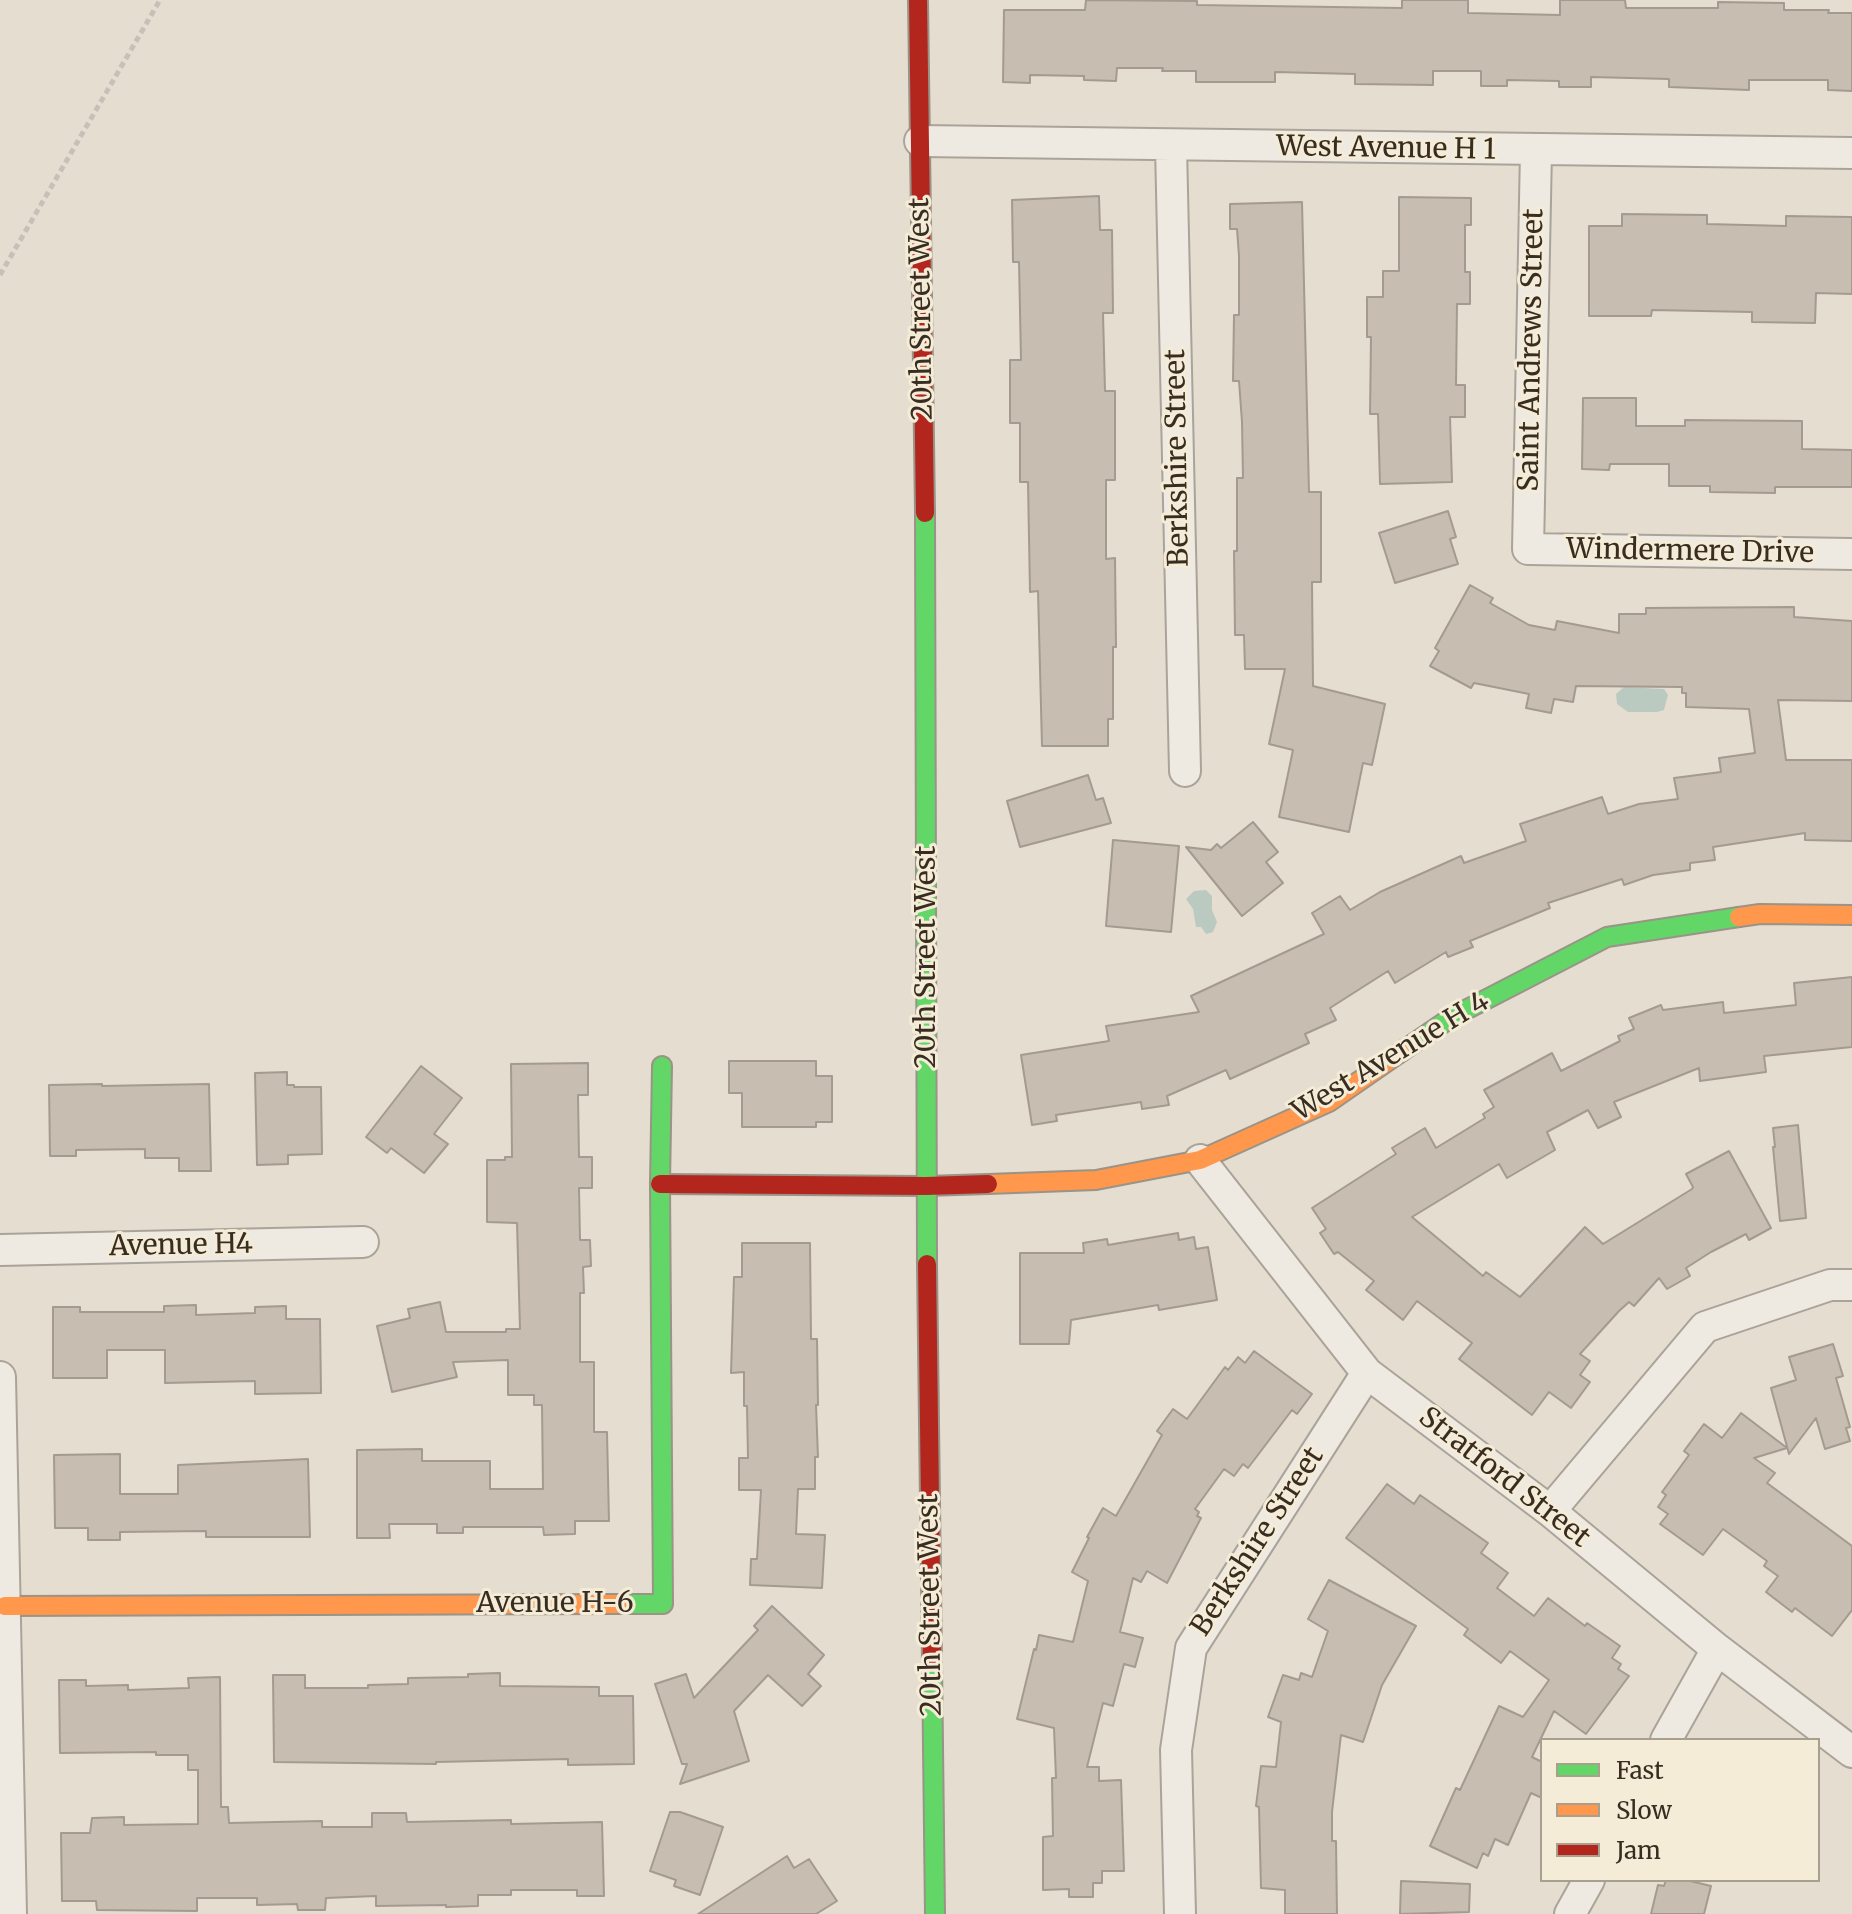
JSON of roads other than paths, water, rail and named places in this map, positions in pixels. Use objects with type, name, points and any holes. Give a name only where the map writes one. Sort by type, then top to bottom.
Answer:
[{"type":"street","name":"20th Street West","points":[[918,0],[927,697],[926,1186],[935,1914]]},
{"type":"street","name":"West Avenue H 1","points":[[920,141],[1852,153]]},
{"type":"street","name":"Berkshire Street","points":[[1171,146],[1185,771]]},
{"type":"street","name":"Saint Andrews Street","points":[[1528,549],[1536,151]]},
{"type":"street","name":"Windermere Drive","points":[[1528,549],[1852,554]]},
{"type":"street","name":"West Avenue H 4","points":[[926,1186],[1096,1180],[1200,1160],[1329,1102],[1452,1017],[1607,937],[1760,914],[1852,915]]},
{"type":"street","name":"Avenue H-6","points":[[5,1606],[663,1604],[662,1066]]},
{"type":"street","name":"Stratford Street","points":[[1200,1160],[1367,1373],[1550,1511],[1717,1649],[1852,1752]]},
{"type":"street","points":[[660,1184],[926,1186]]},
{"type":"street","name":"Avenue H4","points":[[0,1250],[363,1242]]},
{"type":"street","points":[[1550,1511],[1705,1327],[1830,1285],[1852,1285]]},
{"type":"street","name":"Berkshire Street","points":[[1180,1914],[1176,1750],[1191,1648],[1367,1373]]},
{"type":"street","points":[[0,1377],[11,1914]]},
{"type":"street","points":[[1667,1738],[1717,1649]]},
{"type":"street","points":[[1570,1914],[1588,1882]]}]
